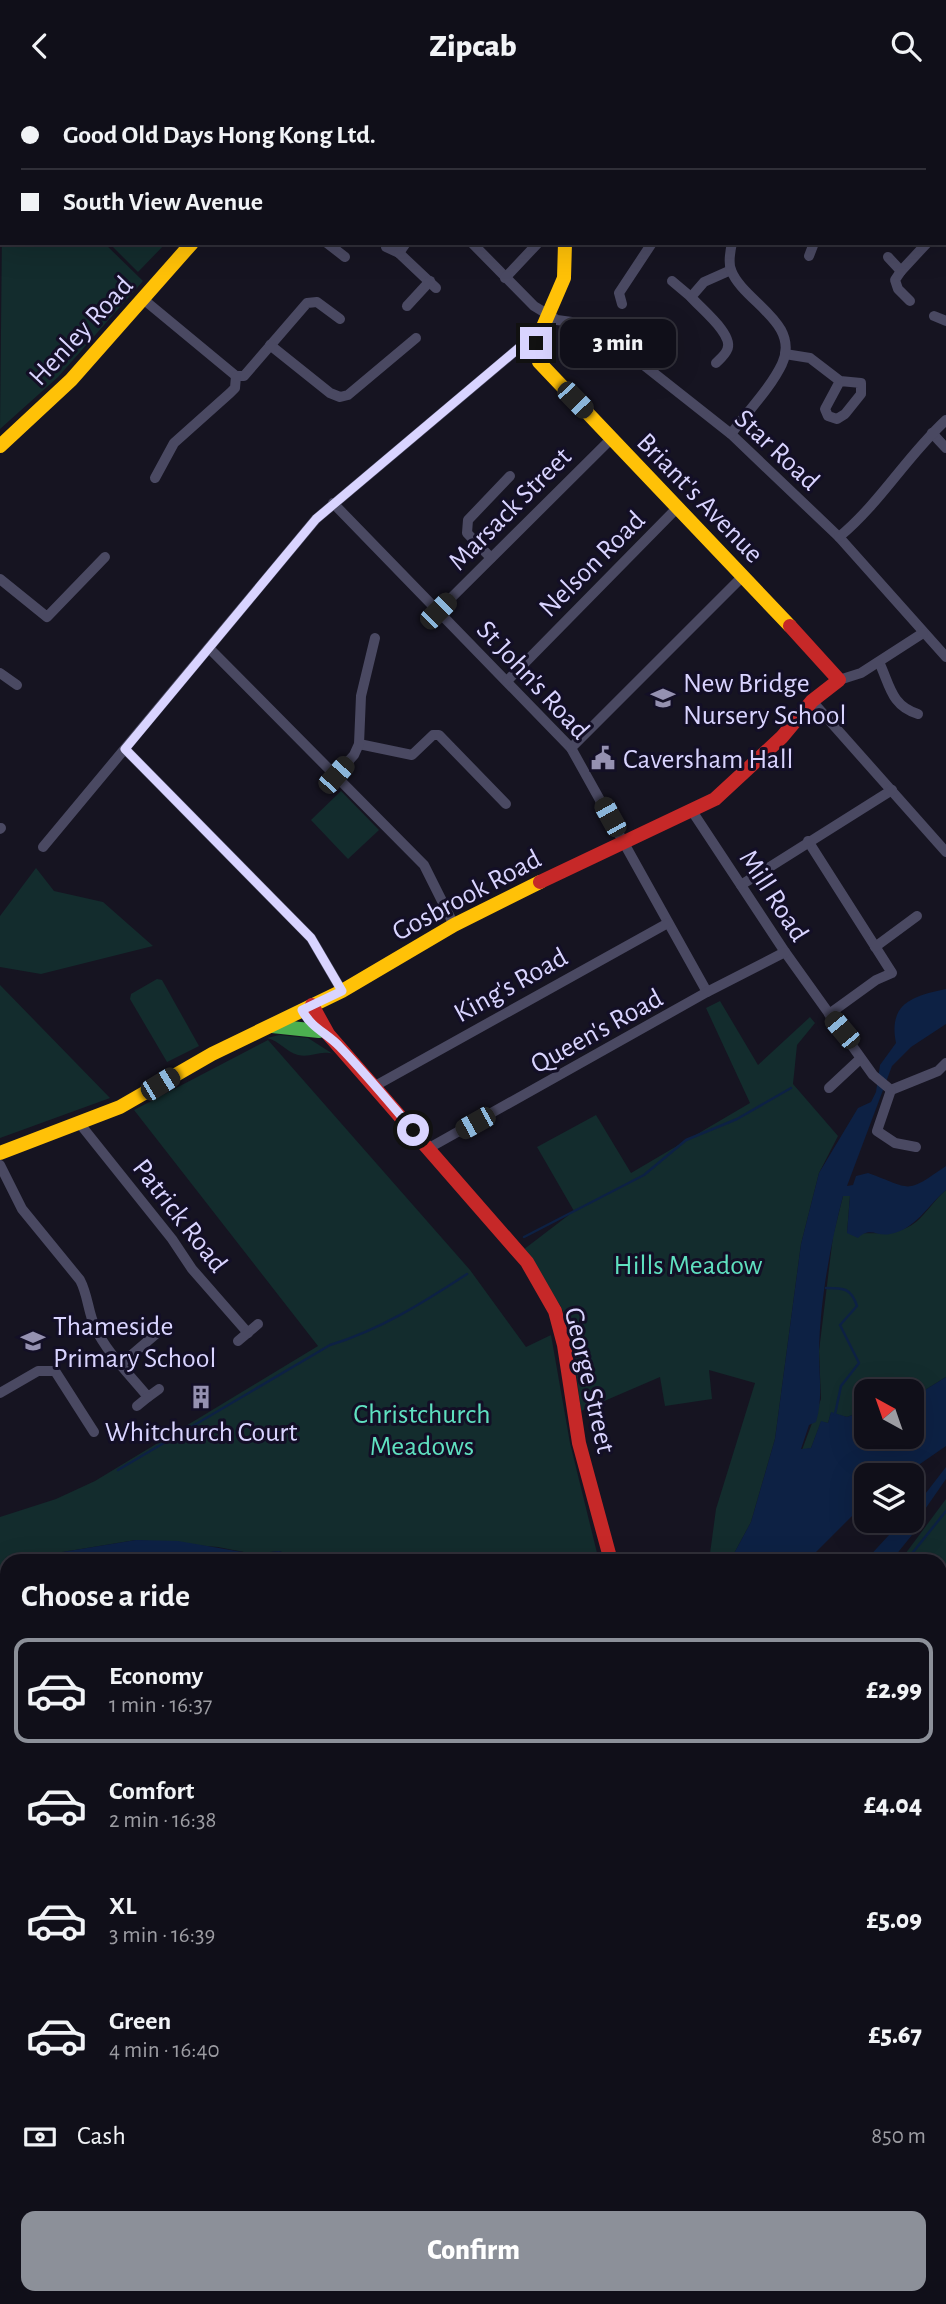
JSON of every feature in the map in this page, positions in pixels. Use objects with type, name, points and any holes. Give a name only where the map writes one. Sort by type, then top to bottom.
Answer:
[{"type":"main road","name":"Henley Road","points":[[0,446],[71,380],[190,245]]},
{"type":"main road","points":[[536,343],[564,278],[565,245]]},
{"type":"main road","name":"Briant's Avenue","points":[[536,343],[539,362],[839,680]]},
{"type":"main road","name":"Gosbrook Road","points":[[0,1153],[80,1124],[130,1102],[212,1054],[342,991],[453,925],[623,840],[715,799],[740,779],[812,701],[839,680]]},
{"type":"main road","name":"George Street","points":[[307,1008],[311,1025],[323,1033],[375,1086],[527,1262],[555,1311],[564,1345],[579,1443],[609,1554]]},
{"type":"main road","points":[[270,1026],[323,1033]]},
{"type":"street","points":[[330,245],[345,257]]},
{"type":"street","points":[[399,253],[405,245]]},
{"type":"street","points":[[474,245],[534,306],[548,314]]},
{"type":"street","points":[[505,278],[536,245]]},
{"type":"street","points":[[617,298],[651,245]]},
{"type":"street","points":[[730,434],[765,389],[785,354],[781,331],[770,312],[745,290],[731,270],[732,245]]},
{"type":"street","points":[[809,256],[813,245]]},
{"type":"street","points":[[910,301],[898,289],[895,280],[925,245]]},
{"type":"street","points":[[386,247],[399,253],[433,285],[407,306]]},
{"type":"street","points":[[888,257],[901,271]]},
{"type":"street","points":[[691,297],[704,282],[731,270]]},
{"type":"street","points":[[671,281],[691,297],[720,328],[729,342],[728,349],[716,363]]},
{"type":"street","points":[[143,299],[236,376],[244,376],[312,300],[340,319]]},
{"type":"street","name":"Star Road","points":[[548,314],[557,320],[579,323],[595,330],[625,350],[730,434],[839,537],[946,657]]},
{"type":"street","points":[[934,316],[946,321]]},
{"type":"street","points":[[270,345],[330,393],[340,397],[348,395],[412,341],[401,334]]},
{"type":"street","points":[[43,846],[333,503],[520,347],[536,343]]},
{"type":"street","points":[[785,354],[810,358],[839,381]]},
{"type":"street","points":[[153,470],[187,429],[235,388],[236,376]]},
{"type":"street","points":[[839,537],[884,494],[932,433],[946,420]]},
{"type":"street","points":[[932,433],[946,448]]},
{"type":"street","name":"Marsack Street","points":[[438,611],[611,438]]},
{"type":"street","points":[[491,558],[467,533],[468,520],[510,476]]},
{"type":"street","name":"St John's Road","points":[[333,503],[571,748],[707,992]]},
{"type":"street","name":"Nelson Road","points":[[507,681],[678,507]]},
{"type":"street","points":[[40,627],[105,557]]},
{"type":"street","points":[[84,563],[93,571]]},
{"type":"street","points":[[571,748],[743,576]]},
{"type":"street","points":[[0,579],[47,617]]},
{"type":"street","name":"Gosbrook Road","points":[[839,680],[879,662],[923,633]]},
{"type":"street","points":[[336,775],[354,755],[359,744],[361,696],[375,638]]},
{"type":"street","points":[[209,648],[424,865],[453,925]]},
{"type":"street","points":[[879,662],[892,697],[905,710],[918,713]]},
{"type":"street","points":[[0,673],[16,685]]},
{"type":"street","points":[[812,701],[946,852]]},
{"type":"street","points":[[359,744],[412,755],[433,735],[439,735],[506,804]]},
{"type":"street","points":[[125,749],[311,938],[342,991]]},
{"type":"street","points":[[478,792],[488,783]]},
{"type":"street","points":[[741,885],[892,790]]},
{"type":"street","name":"Mill Road","points":[[692,811],[859,1060],[889,1088]]},
{"type":"street","points":[[808,841],[892,974],[876,980],[829,1014]]},
{"type":"street","points":[[875,947],[917,916]]},
{"type":"street","name":"King's Road","points":[[375,1086],[668,923]]},
{"type":"street","name":"Queen's Road","points":[[429,1148],[707,992],[785,952]]},
{"type":"street","points":[[829,1088],[859,1060]]},
{"type":"street","points":[[915,1135],[911,1146],[895,1143],[877,1131],[889,1088],[942,1067],[946,1080]]},
{"type":"street","name":"Patrick Road","points":[[80,1124],[172,1239],[192,1269],[248,1333]]},
{"type":"street","points":[[0,1165],[22,1209],[80,1280],[95,1327],[148,1397]]},
{"type":"street","points":[[238,1341],[258,1324]]},
{"type":"street","points":[[121,1364],[148,1349],[156,1334]]},
{"type":"street","points":[[0,1393],[38,1371],[55,1371],[88,1429]]},
{"type":"street","points":[[137,1406],[159,1389]]},
{"type":"green space","points":[[2,245],[106,245],[143,281],[58,377],[0,429]]},
{"type":"green space","points":[[111,245],[164,245],[138,272]]},
{"type":"green space","points":[[341,791],[379,830],[348,859],[311,820]]},
{"type":"green space","points":[[36,868],[54,891],[103,902],[153,946],[41,974],[0,967],[0,916]]},
{"type":"green space","points":[[157,979],[162,980],[199,1046],[167,1062],[130,999],[131,994]]},
{"type":"green space","points":[[0,985],[110,1098],[0,1138]]},
{"type":"green space","name":"Hills Meadow","points":[[720,1001],[758,1065],[810,1017],[815,1023],[797,1045],[793,1084],[838,1136],[819,1173],[801,1244],[775,1439],[751,1522],[734,1554],[710,1554],[716,1509],[755,1383],[709,1370],[712,1399],[665,1406],[660,1377],[581,1411],[570,1326],[560,1305],[523,1250],[574,1211],[537,1147],[596,1115],[631,1173],[750,1103],[706,1008]]},
{"type":"green space","points":[[279,1035],[308,1038],[333,1054],[294,1054],[267,1038]]},
{"type":"green space","name":"Christchurch Meadows","points":[[268,1040],[470,1270],[526,1347],[551,1335],[570,1443],[597,1554],[287,1554],[279,1551],[254,1554],[218,1547],[136,1540],[50,1554],[0,1554],[0,1517],[56,1499],[95,1481],[318,1346],[134,1110]]},
{"type":"green space","points":[[946,1190],[946,1377],[924,1391],[924,1379],[854,1379],[854,1414],[847,1417],[831,1413],[828,1423],[821,1422],[811,1448],[802,1450],[821,1399],[819,1351],[833,1236],[843,1196],[850,1196],[847,1233],[883,1233],[908,1227],[924,1215]]},
{"type":"green space","points":[[946,1499],[946,1554],[905,1554],[921,1533],[924,1533],[924,1529]]},
{"type":"water","points":[[946,989],[946,1024],[911,1047],[892,1066],[847,1186],[853,1185],[856,1176],[868,1173],[901,1185],[915,1185],[946,1166],[946,1190],[907,1228],[885,1235],[870,1232],[858,1238],[847,1233],[850,1196],[843,1196],[821,1313],[818,1413],[816,1422],[809,1425],[801,1449],[811,1448],[821,1421],[828,1423],[831,1412],[847,1417],[854,1414],[854,1449],[924,1449],[924,1391],[946,1377],[946,1446],[921,1463],[854,1463],[854,1514],[814,1554],[734,1554],[751,1522],[775,1439],[801,1244],[819,1173],[858,1108],[871,1102],[876,1092],[880,1065],[896,1043],[896,1019],[900,1010],[914,999]]},
{"type":"water","points":[[946,1467],[946,1479],[924,1511],[924,1495]]},
{"type":"water","points":[[891,1533],[914,1533],[897,1554],[871,1554]]},
{"type":"water","points":[[136,1540],[178,1541],[254,1554],[50,1554]]},
{"type":"water","points":[[279,1551],[287,1554],[254,1554]]},
{"type":"waterway","points":[[524,1237],[644,1175],[686,1140],[737,1119],[791,1088]]},
{"type":"waterway","points":[[118,1470],[330,1345],[384,1323],[467,1274]]},
{"type":"waterway","points":[[826,1288],[846,1290],[857,1306],[840,1325],[859,1363],[841,1386],[835,1414]]},
{"type":"waterway","points":[[912,1554],[946,1511]]},
{"type":"traffic: fast","points":[[272,1026],[319,1031]]},
{"type":"traffic: slow","points":[[0,446],[71,380],[190,245]]},
{"type":"traffic: slow","points":[[565,245],[564,278],[536,343],[539,362],[790,626]]},
{"type":"traffic: slow","points":[[0,1153],[120,1107],[212,1054],[342,991],[454,925],[540,882]]},
{"type":"traffic: jam","points":[[540,882],[715,799],[782,737],[812,701],[839,680],[790,626]]},
{"type":"traffic: jam","points":[[312,1005],[328,1034],[527,1262],[555,1311],[564,1345],[579,1443],[609,1554]]},
{"type":"place","name":"New Bridge Nursery School","points":[[663,698]]},
{"type":"place","name":"Caversham Hall","points":[[603,758]]},
{"type":"place","name":"Thameside Primary School","points":[[33,1341]]},
{"type":"place","name":"Whitchurch Court","points":[[201,1397]]},
{"type":"route","points":[[413,1130],[328,1034],[319,1031],[305,1017],[302,1010],[342,991],[311,938],[125,749],[316,519],[520,347],[536,343]]}]
